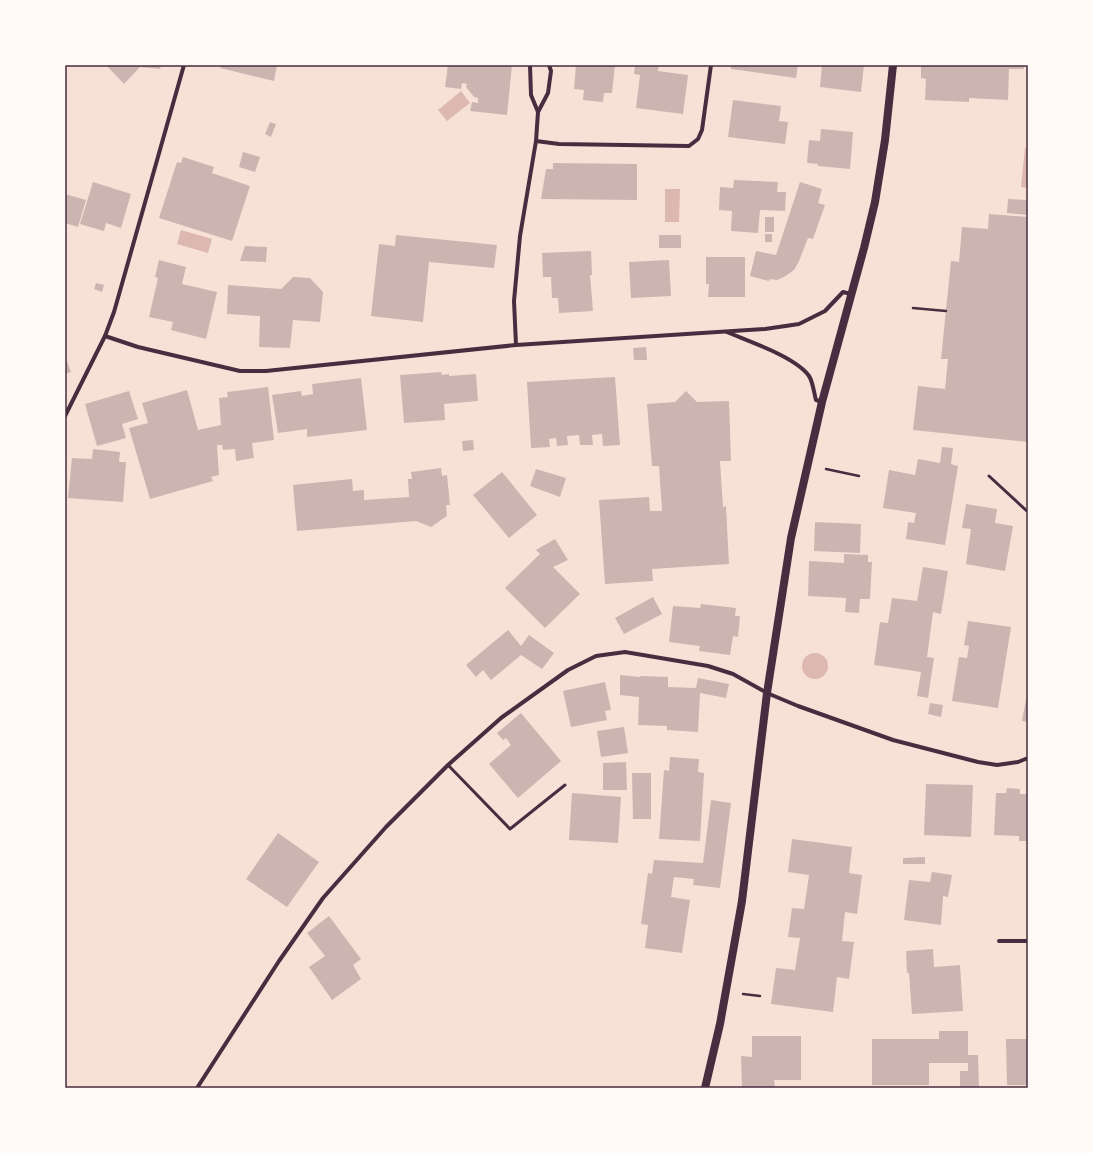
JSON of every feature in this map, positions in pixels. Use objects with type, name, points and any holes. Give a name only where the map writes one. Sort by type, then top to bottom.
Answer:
[{"type":"main road","points":[[705,1088],[720,1024],[741,908],[766,693],[794,526],[822,402],[875,202],[885,140],[893,65]]},
{"type":"street","points":[[65,416],[114,312],[184,65]]},
{"type":"street","points":[[530,65],[531,95],[538,112]]},
{"type":"street","points":[[516,345],[514,301],[520,236],[536,141],[538,112],[548,93],[551,71],[549,65]]},
{"type":"street","points":[[536,141],[559,144],[689,146],[698,139],[702,130],[711,65]]},
{"type":"street","points":[[104,336],[138,347],[240,371],[266,371],[516,345],[765,329],[798,324],[825,311],[843,292],[851,294]]},
{"type":"street","points":[[725,331],[773,351],[794,363],[809,376],[816,400],[822,402]]},
{"type":"street","points":[[197,1088],[278,961],[323,898],[386,827],[448,765],[501,718],[568,670],[596,656],[625,652],[708,666],[733,674],[766,693],[815,713],[893,740],[970,760],[997,765],[1018,762],[1028,758]]},
{"type":"street","points":[[999,941],[1028,941]]},
{"type":"lane","points":[[989,476],[1028,512]]},
{"type":"lane","points":[[448,765],[510,829],[565,785]]},
{"type":"path","points":[[913,308],[946,311]]},
{"type":"path","points":[[826,469],[859,476]]},
{"type":"path","points":[[743,994],[760,996]]},
{"type":"shaded area","points":[[461,91],[470,103],[447,121],[438,110]]},
{"type":"shaded area","points":[[1025,148],[1028,149],[1028,188],[1021,187]]},
{"type":"shaded area","points":[[665,189],[680,189],[679,222],[665,222]]},
{"type":"shaded area","points":[[181,230],[212,239],[208,253],[177,244]]},
{"type":"shaded area","points":[[815,653],[824,657],[828,666],[824,675],[815,679],[806,675],[802,666],[806,657]]},
{"type":"building","points":[[106,65],[161,65],[160,69],[140,67],[124,84]]},
{"type":"building","points":[[221,65],[277,65],[274,81],[220,68]]},
{"type":"building","points":[[448,65],[512,65],[507,115],[470,111],[472,102],[478,103],[478,98],[474,97],[466,87],[467,84],[462,83],[461,89],[445,87]]},
{"type":"building","points":[[576,65],[615,65],[612,93],[604,93],[603,102],[583,100],[584,90],[574,89]]},
{"type":"building","points":[[635,65],[659,65],[658,71],[688,75],[683,114],[636,108],[640,75],[634,74]]},
{"type":"building","points":[[731,65],[798,65],[796,78],[731,69]]},
{"type":"building","points":[[822,65],[864,65],[861,92],[820,87]]},
{"type":"building","points":[[921,65],[1024,65],[1024,69],[1009,69],[1008,100],[969,98],[969,102],[925,100],[926,79],[921,78]]},
{"type":"building","points":[[733,100],[781,106],[779,121],[788,122],[785,144],[728,137]]},
{"type":"building","points":[[270,122],[276,124],[271,137],[265,134]]},
{"type":"building","points":[[821,129],[853,132],[850,169],[818,166],[818,164],[807,163],[809,140],[820,141]]},
{"type":"building","points":[[243,152],[260,157],[255,172],[239,167]]},
{"type":"building","points":[[183,157],[214,167],[212,173],[250,186],[232,241],[159,218],[177,162],[181,163]]},
{"type":"building","points":[[553,163],[637,164],[637,200],[541,199],[546,169],[553,169]]},
{"type":"building","points":[[734,180],[778,182],[777,192],[786,192],[785,211],[760,210],[758,233],[731,231],[732,211],[719,210],[720,187],[733,188]]},
{"type":"building","points":[[93,182],[131,194],[121,228],[106,223],[104,231],[80,224]]},
{"type":"building","points":[[800,182],[822,189],[818,203],[825,205],[813,239],[808,238],[794,270],[784,277],[777,280],[770,279],[769,281],[750,276],[756,251],[776,255]]},
{"type":"building","points":[[65,194],[86,200],[78,227],[65,223]]},
{"type":"building","points":[[1008,199],[1028,200],[1028,215],[1007,213]]},
{"type":"building","points":[[989,214],[1028,217],[1028,442],[913,430],[918,386],[945,389],[948,359],[941,359],[951,261],[959,262],[962,227],[988,229]]},
{"type":"building","points":[[765,217],[774,217],[774,232],[765,232]]},
{"type":"building","points":[[765,234],[772,234],[772,242],[765,242]]},
{"type":"building","points":[[396,235],[497,245],[494,268],[429,262],[423,322],[371,316],[379,244],[395,246]]},
{"type":"building","points":[[659,235],[681,235],[681,248],[659,248]]},
{"type":"building","points":[[245,246],[267,247],[266,262],[240,261]]},
{"type":"building","points":[[591,251],[592,275],[590,275],[593,311],[559,313],[558,298],[552,298],[551,277],[543,277],[542,253]]},
{"type":"building","points":[[706,257],[745,257],[745,297],[708,297],[709,284],[706,284]]},
{"type":"building","points":[[159,260],[186,267],[182,284],[217,292],[206,339],[171,330],[173,322],[149,317],[158,278],[155,277]]},
{"type":"building","points":[[669,260],[671,296],[631,298],[629,262]]},
{"type":"building","points":[[293,277],[310,278],[323,292],[320,322],[293,320],[290,348],[259,347],[260,316],[227,314],[228,285],[281,289]]},
{"type":"building","points":[[96,283],[104,285],[102,292],[94,289]]},
{"type":"building","points":[[646,347],[647,360],[634,360],[633,348]]},
{"type":"building","points":[[65,356],[71,372],[65,374]]},
{"type":"building","points":[[441,372],[442,375],[449,374],[449,376],[476,374],[478,401],[444,404],[445,420],[404,423],[400,375]]},
{"type":"building","points":[[615,377],[620,445],[603,446],[602,434],[592,435],[593,445],[580,445],[579,435],[567,436],[568,445],[557,446],[556,438],[549,439],[550,447],[531,448],[527,382]]},
{"type":"building","points":[[361,378],[367,430],[307,437],[307,429],[278,433],[272,395],[301,391],[302,396],[313,394],[312,384]]},
{"type":"building","points":[[268,387],[274,440],[252,443],[254,458],[236,461],[235,449],[223,450],[222,445],[217,445],[219,475],[211,477],[213,481],[150,499],[129,428],[148,423],[142,403],[187,390],[198,430],[221,425],[219,398],[228,397],[227,392]]},
{"type":"building","points":[[129,391],[138,419],[122,424],[126,438],[97,446],[85,404]]},
{"type":"building","points":[[686,391],[697,402],[729,401],[731,461],[720,461],[723,507],[726,506],[729,564],[652,569],[653,581],[605,584],[599,500],[649,497],[650,511],[662,511],[659,466],[652,466],[647,404],[675,402]]},
{"type":"building","points":[[473,440],[474,450],[463,451],[462,441]]},
{"type":"building","points":[[942,447],[953,448],[951,464],[958,466],[945,545],[906,539],[908,522],[914,523],[916,513],[883,508],[889,470],[915,475],[918,459],[940,463]]},
{"type":"building","points":[[93,449],[120,452],[119,462],[126,462],[123,502],[68,498],[72,458],[92,459]]},
{"type":"building","points":[[441,468],[442,476],[447,475],[450,505],[446,505],[447,516],[431,527],[416,521],[297,531],[293,485],[352,479],[353,491],[364,490],[364,500],[409,497],[408,479],[412,479],[411,472]]},
{"type":"building","points":[[536,469],[566,478],[560,497],[530,486]]},
{"type":"building","points":[[502,472],[537,515],[509,538],[473,495]]},
{"type":"building","points":[[966,504],[997,509],[995,523],[1013,526],[1005,571],[966,564],[971,529],[962,528]]},
{"type":"building","points":[[815,522],[861,524],[860,553],[814,551]]},
{"type":"building","points":[[555,539],[568,560],[553,567],[580,594],[545,628],[505,588],[540,554],[536,550]]},
{"type":"building","points":[[844,554],[868,555],[868,562],[872,562],[870,599],[860,599],[859,613],[845,612],[846,598],[808,596],[809,561],[844,563]]},
{"type":"building","points":[[923,567],[948,571],[941,614],[933,612],[927,657],[934,658],[928,698],[917,696],[921,672],[874,665],[880,622],[888,623],[892,598],[917,601]]},
{"type":"building","points":[[653,597],[662,614],[624,634],[615,618]]},
{"type":"building","points":[[701,604],[736,608],[735,616],[740,616],[738,637],[733,636],[730,655],[699,651],[700,646],[669,642],[673,606],[700,608]]},
{"type":"building","points":[[968,621],[1011,627],[998,708],[952,701],[959,657],[967,658],[969,646],[964,645]]},
{"type":"building","points":[[508,630],[521,646],[529,635],[554,653],[542,669],[521,655],[491,680],[483,670],[476,677],[466,665]]},
{"type":"building","points":[[620,675],[668,677],[668,687],[696,688],[698,678],[729,684],[726,698],[700,693],[698,732],[667,730],[667,726],[638,725],[639,697],[620,695]]},
{"type":"building","points":[[605,682],[611,710],[605,711],[607,720],[571,727],[563,691]]},
{"type":"building","points":[[1028,694],[1028,722],[1022,721]]},
{"type":"building","points":[[930,703],[943,705],[941,717],[928,714]]},
{"type":"building","points":[[521,713],[561,761],[518,798],[489,764],[511,745],[506,738],[503,740],[497,733]]},
{"type":"building","points":[[624,727],[628,753],[601,757],[597,731]]},
{"type":"building","points":[[670,757],[699,759],[698,772],[704,773],[700,841],[659,839],[664,770],[669,771]]},
{"type":"building","points":[[626,762],[627,790],[603,790],[603,763]]},
{"type":"building","points":[[632,773],[651,773],[651,819],[633,819]]},
{"type":"building","points":[[926,784],[973,785],[971,837],[924,835]]},
{"type":"building","points":[[1007,788],[1020,789],[1020,794],[1028,794],[1028,841],[1019,841],[1019,836],[994,835],[996,793],[1006,793]]},
{"type":"building","points":[[572,793],[621,797],[618,843],[569,840]]},
{"type":"building","points":[[711,800],[731,803],[720,888],[693,885],[694,879],[674,877],[671,897],[690,900],[682,953],[645,948],[648,925],[641,924],[648,873],[652,874],[654,860],[703,863]]},
{"type":"building","points":[[278,833],[319,862],[287,907],[246,879]]},
{"type":"building","points":[[792,839],[852,847],[849,873],[862,875],[857,914],[845,912],[842,941],[854,942],[849,979],[837,977],[833,1012],[771,1004],[776,968],[795,970],[800,938],[788,937],[792,908],[804,909],[809,875],[788,872]]},
{"type":"building","points":[[925,857],[925,864],[903,864],[903,858]]},
{"type":"building","points":[[932,872],[952,875],[948,897],[943,896],[941,925],[904,920],[909,880],[930,882]]},
{"type":"building","points":[[329,916],[361,959],[353,965],[361,979],[332,1000],[309,967],[325,956],[307,933]]},
{"type":"building","points":[[933,949],[934,967],[960,965],[963,1011],[912,1014],[906,951]]},
{"type":"building","points":[[939,1031],[968,1031],[968,1055],[978,1055],[979,1088],[960,1088],[960,1071],[968,1071],[968,1063],[929,1063],[929,1085],[872,1085],[872,1039],[939,1039]]},
{"type":"building","points":[[752,1036],[801,1036],[801,1080],[774,1080],[775,1088],[742,1088],[741,1056],[752,1057]]},
{"type":"building","points":[[1006,1039],[1028,1039],[1028,1085],[1007,1085]]}]
